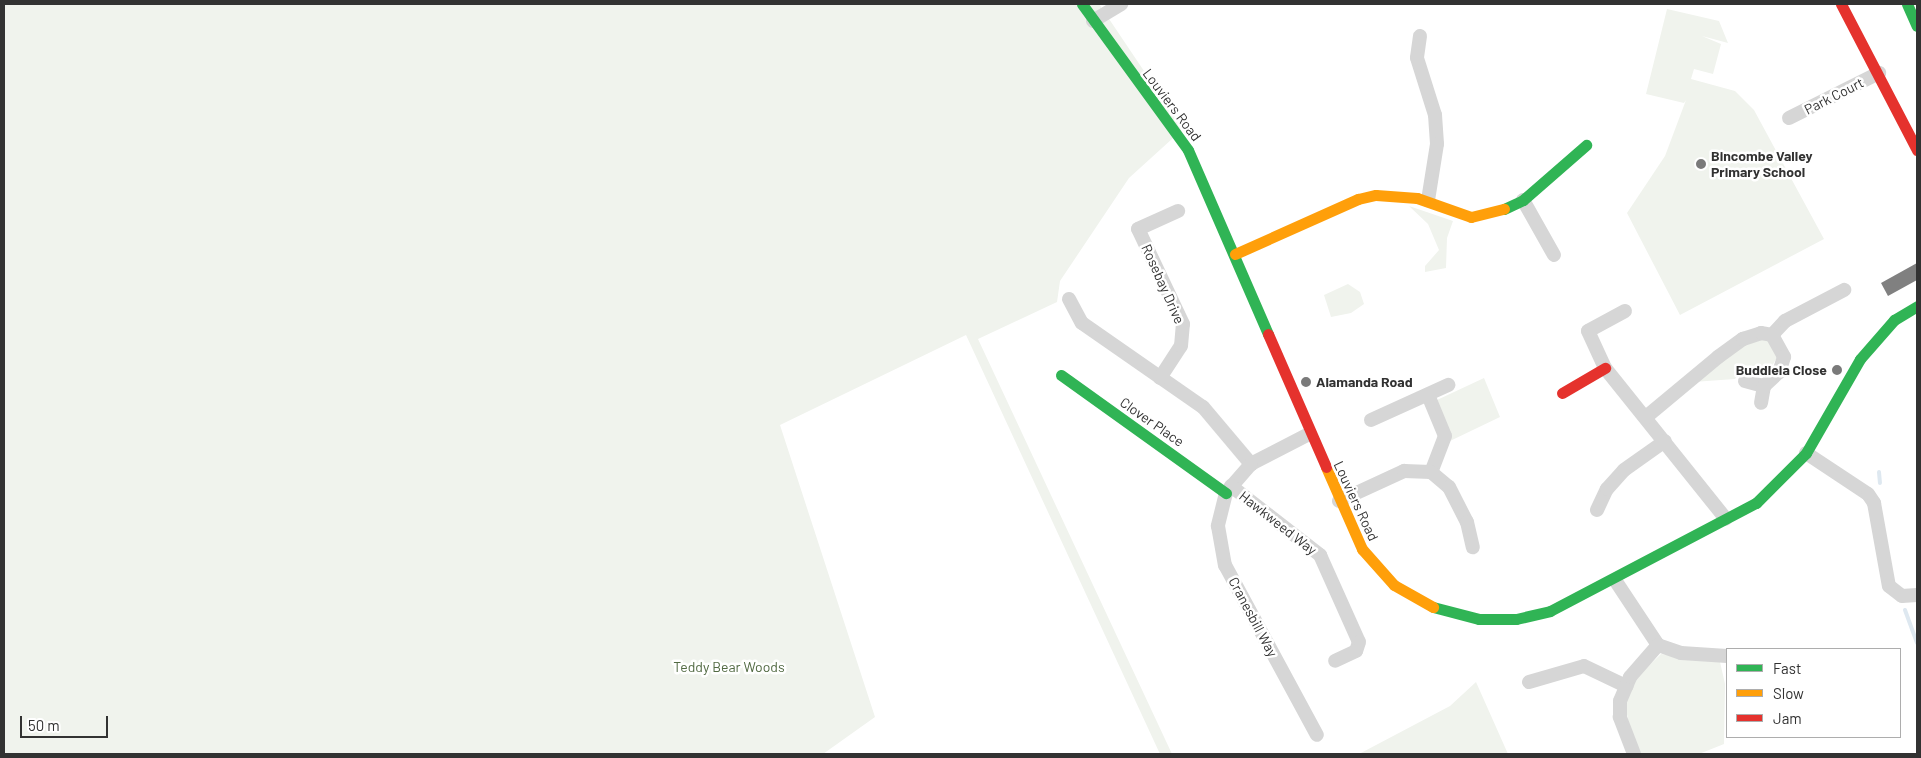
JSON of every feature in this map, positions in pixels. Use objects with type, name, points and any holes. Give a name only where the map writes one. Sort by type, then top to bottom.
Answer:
[{"type":"street","name":"Louviers Road","points":[[1082,4],[1188,150],[1235,254],[1349,527],[1376,568],[1415,600],[1456,616],[1516,619],[1550,611],[1615,580],[1771,492],[1806,453],[1860,359],[1894,320],[1917,306]]},
{"type":"street","points":[[1093,21],[1121,4]]},
{"type":"street","points":[[1842,4],[1917,150]]},
{"type":"street","points":[[1907,4],[1917,26]]},
{"type":"street","points":[[1420,36],[1417,58],[1435,115],[1437,144],[1428,200]]},
{"type":"street","name":"Park Court","points":[[1790,118],[1879,73]]},
{"type":"street","points":[[1235,254],[1358,199],[1392,194],[1428,200],[1471,217],[1491,215],[1524,200],[1586,145]]},
{"type":"street","points":[[1524,200],[1554,255]]},
{"type":"street","name":"Rosebay Drive","points":[[1160,378],[1181,346],[1183,324],[1138,230],[1178,212]]},
{"type":"street","points":[[1772,336],[1785,321],[1844,290]]},
{"type":"street","points":[[1069,298],[1082,323],[1203,407],[1251,464]]},
{"type":"street","points":[[1625,311],[1588,331],[1605,368],[1726,519]]},
{"type":"street","points":[[1646,417],[1743,339],[1761,333],[1772,336],[1780,345],[1783,364],[1764,386],[1761,403]]},
{"type":"street","points":[[1562,393],[1605,368]]},
{"type":"street","name":"Clover Place","points":[[1060,375],[1229,490]]},
{"type":"street","points":[[1745,381],[1764,386]]},
{"type":"street","points":[[1371,420],[1448,385]]},
{"type":"street","points":[[1428,395],[1445,436],[1431,472]]},
{"type":"street","points":[[1229,490],[1251,464],[1309,434]]},
{"type":"street","points":[[1596,510],[1607,489],[1624,470],[1665,441]]},
{"type":"street","points":[[1806,453],[1868,494],[1874,503],[1889,586],[1902,596],[1917,595]]},
{"type":"street","points":[[1339,501],[1404,471],[1431,472],[1449,488],[1467,522],[1473,547]]},
{"type":"street","name":"Hawkweed Way","points":[[1229,490],[1320,555],[1359,642],[1356,651],[1335,661]]},
{"type":"street","name":"Cranesbill Way","points":[[1229,490],[1218,526],[1225,565],[1317,735]]},
{"type":"street","points":[[1615,580],[1658,644],[1681,653],[1726,656]]},
{"type":"street","points":[[1634,754],[1620,716],[1626,686],[1658,644]]},
{"type":"street","points":[[1529,682],[1584,666],[1626,686]]},
{"type":"green space","name":"Teddy Bear Woods","points":[[4,4],[1099,4],[1183,129],[1129,178],[1060,281],[1057,302],[978,339],[1172,754],[1160,754],[966,335],[780,425],[875,717],[823,754],[4,754]]},
{"type":"green space","points":[[1667,9],[1719,21],[1728,43],[1702,36],[1721,44],[1713,74],[1694,69],[1691,79],[1735,91],[1754,110],[1824,239],[1680,315],[1627,213],[1665,156],[1686,100],[1684,103],[1646,94]]},
{"type":"green space","points":[[1409,206],[1453,221],[1447,238],[1446,268],[1425,272],[1425,266],[1439,250],[1428,224]]},
{"type":"green space","points":[[1348,284],[1360,292],[1364,304],[1351,313],[1331,317],[1324,295]]},
{"type":"green space","points":[[1766,338],[1778,356],[1767,374],[1760,377],[1740,372],[1735,379],[1693,382],[1746,342]]},
{"type":"green space","points":[[1484,378],[1500,417],[1450,441],[1437,400]]},
{"type":"green space","points":[[1661,654],[1720,662],[1725,684],[1724,744],[1699,754],[1641,754],[1630,731],[1625,703],[1635,679]]},
{"type":"green space","points":[[1476,682],[1508,754],[1359,754],[1450,706]]},
{"type":"building","points":[[1917,263],[1917,280],[1888,296],[1881,283]]},
{"type":"waterway","points":[[1879,472],[1880,483]]},
{"type":"waterway","points":[[1905,610],[1917,643]]},
{"type":"traffic: fast","points":[[1082,4],[1188,150],[1268,334]]},
{"type":"traffic: fast","points":[[1907,4],[1917,26]]},
{"type":"traffic: fast","points":[[1504,209],[1523,200],[1586,145]]},
{"type":"traffic: fast","points":[[1433,607],[1479,619],[1516,619],[1550,611],[1756,503],[1806,453],[1860,359],[1894,320],[1917,306]]},
{"type":"traffic: fast","points":[[1061,375],[1226,493]]},
{"type":"traffic: slow","points":[[1235,254],[1358,199],[1376,195],[1417,198],[1471,217],[1504,209]]},
{"type":"traffic: slow","points":[[1326,467],[1362,549],[1394,585],[1433,607]]},
{"type":"traffic: jam","points":[[1841,4],[1917,150]]},
{"type":"traffic: jam","points":[[1268,334],[1326,467]]},
{"type":"traffic: jam","points":[[1562,393],[1605,368]]},
{"type":"place","name":"Bincombe Valley Primary School","points":[[1701,164]]},
{"type":"place","name":"Buddleia Close","points":[[1837,370]]},
{"type":"place","name":"Alamanda Road","points":[[1306,382]]}]
